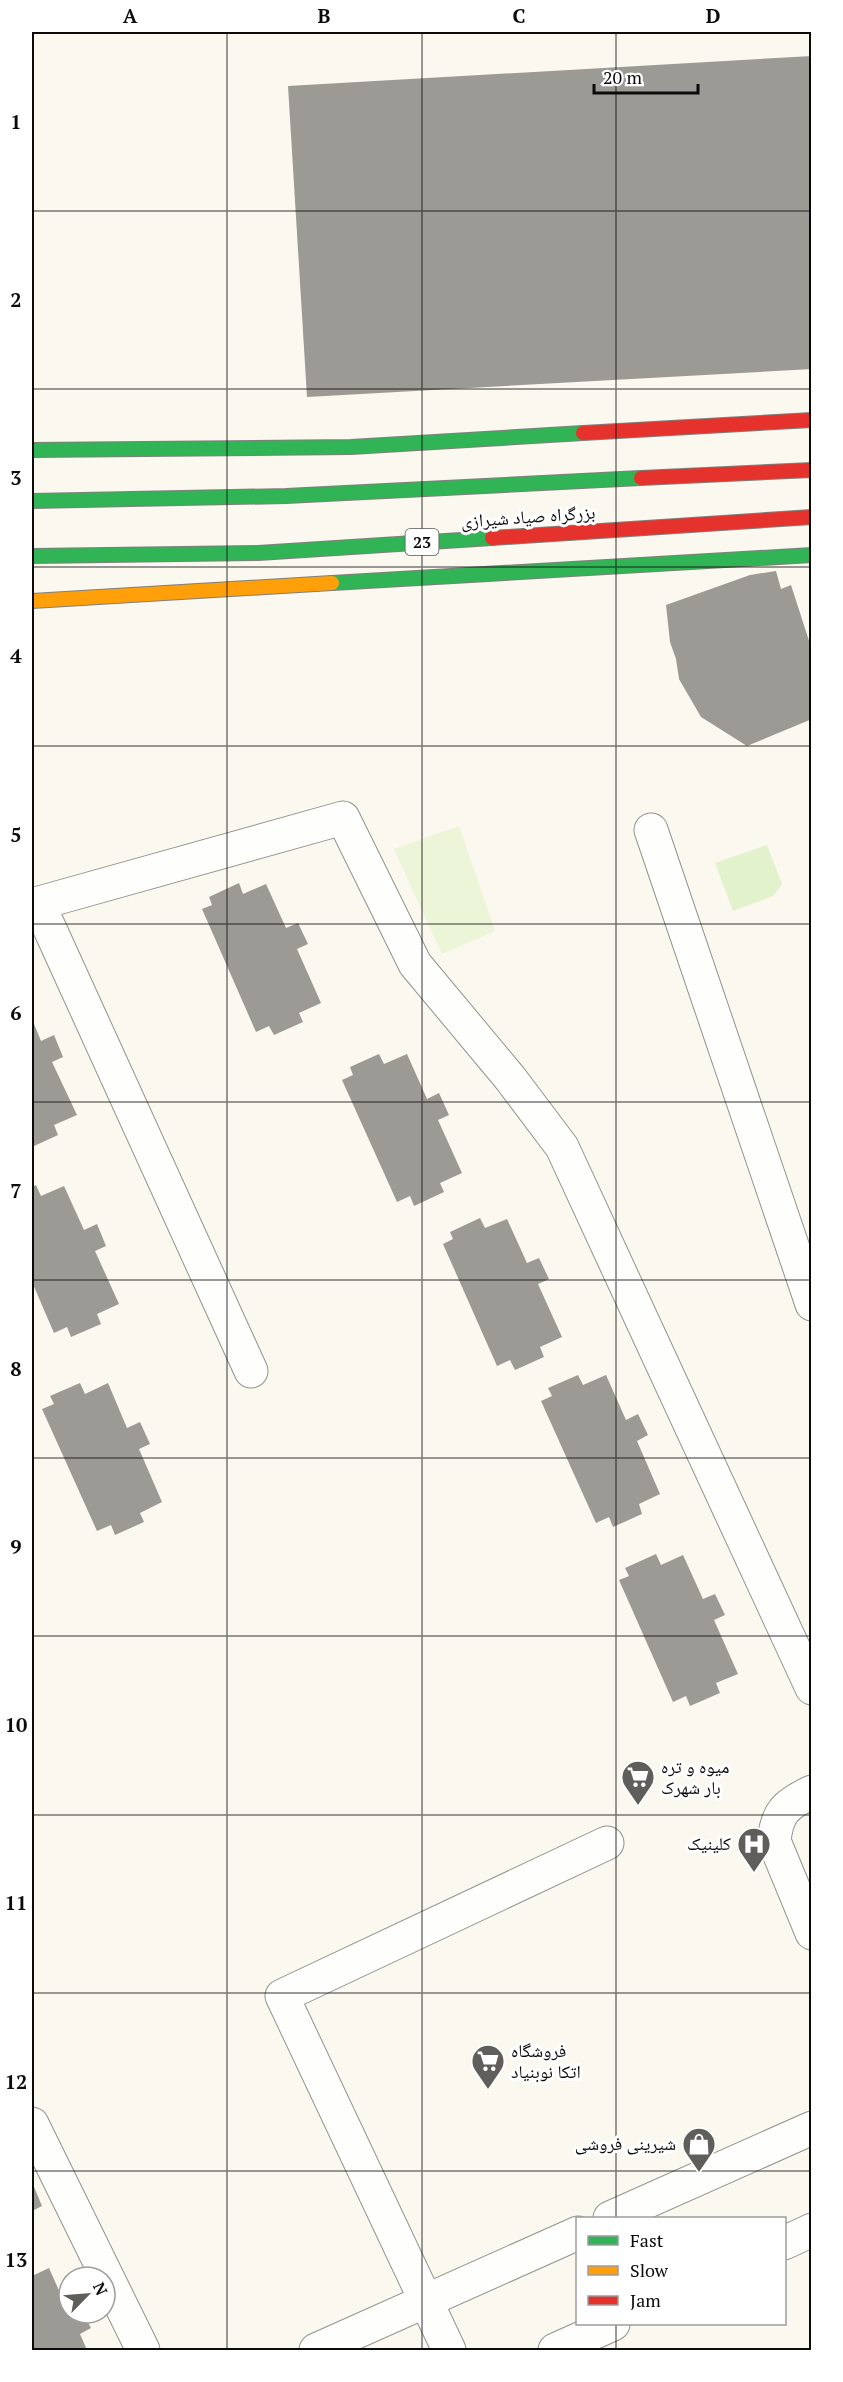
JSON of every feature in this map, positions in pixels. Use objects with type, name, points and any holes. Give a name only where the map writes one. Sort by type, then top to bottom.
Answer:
[{"type":"highway","points":[[32,450],[351,447],[812,420]]},
{"type":"highway","name":"بزرگراه صیاد شیرازی","points":[[32,501],[286,496],[812,470]]},
{"type":"highway","name":"بزرگراه صیاد شیرازی","points":[[32,556],[258,553],[812,517]]},
{"type":"highway","points":[[32,601],[812,555]]},
{"type":"street","points":[[252,1371],[35,905],[343,818],[415,964],[510,1078],[562,1147],[812,1688]]},
{"type":"street","points":[[651,830],[812,1304]]},
{"type":"street","points":[[812,1792],[792,1801],[782,1812],[775,1826],[774,1841],[812,1933]]},
{"type":"street","points":[[449,2350],[282,1996],[607,1843]]},
{"type":"street","points":[[32,2124],[143,2350]]},
{"type":"street","points":[[612,2217],[812,2128]]},
{"type":"street","points":[[786,2242],[812,2230]]},
{"type":"street","points":[[316,2350],[576,2234]]},
{"type":"street","points":[[555,2350],[611,2325]]},
{"type":"green space","points":[[459,826],[495,931],[442,954],[394,849]]},
{"type":"green space","points":[[767,845],[782,884],[773,896],[733,911],[715,863]]},
{"type":"building","points":[[812,56],[812,369],[307,397],[288,86]]},
{"type":"building","points":[[776,571],[781,589],[791,585],[812,650],[812,719],[747,746],[701,717],[679,679],[676,659],[670,642],[666,605],[750,575]]},
{"type":"building","points":[[239,883],[243,894],[266,884],[286,928],[298,923],[308,944],[297,949],[321,1003],[299,1013],[303,1022],[274,1035],[269,1026],[256,1032],[202,909],[212,905],[209,897]]},
{"type":"building","points":[[32,1019],[41,1041],[54,1035],[63,1057],[52,1062],[77,1115],[54,1125],[58,1135],[32,1147]]},
{"type":"building","points":[[379,1054],[384,1064],[407,1054],[427,1099],[439,1093],[449,1115],[438,1120],[462,1173],[440,1183],[444,1192],[414,1206],[410,1196],[397,1202],[342,1080],[353,1075],[350,1067]]},
{"type":"building","points":[[36,1185],[41,1196],[64,1186],[84,1230],[97,1224],[106,1246],[95,1251],[119,1304],[97,1314],[101,1324],[71,1337],[67,1327],[54,1333],[32,1282],[32,1187]]},
{"type":"building","points":[[480,1218],[485,1228],[507,1219],[527,1263],[539,1258],[549,1279],[538,1284],[562,1337],[540,1347],[544,1357],[515,1370],[510,1360],[497,1366],[443,1244],[453,1239],[450,1232]]},
{"type":"building","points":[[578,1375],[583,1385],[606,1375],[626,1420],[638,1414],[648,1435],[637,1441],[660,1494],[639,1504],[642,1514],[613,1527],[609,1517],[596,1523],[541,1401],[552,1396],[548,1388]]},
{"type":"building","points":[[80,1383],[85,1394],[108,1383],[127,1428],[140,1422],[150,1444],[139,1449],[162,1502],[140,1513],[144,1522],[115,1535],[111,1525],[97,1531],[42,1409],[54,1404],[50,1396]]},
{"type":"building","points":[[656,1554],[661,1565],[683,1555],[703,1599],[715,1594],[725,1615],[714,1620],[738,1674],[716,1683],[720,1693],[690,1706],[686,1696],[673,1702],[619,1580],[629,1576],[625,1568]]},
{"type":"building","points":[[32,2182],[42,2206],[32,2211]]},
{"type":"building","points":[[49,2268],[57,2286],[57,2325],[89,2325],[91,2328],[80,2334],[87,2350],[32,2350],[32,2276]]},
{"type":"traffic: fast","points":[[32,450],[351,447],[583,433]]},
{"type":"traffic: fast","points":[[32,501],[286,496],[641,478]]},
{"type":"traffic: fast","points":[[32,556],[258,553],[492,538]]},
{"type":"traffic: fast","points":[[332,583],[812,555]]},
{"type":"traffic: slow","points":[[32,601],[332,583]]},
{"type":"traffic: jam","points":[[583,433],[812,420]]},
{"type":"traffic: jam","points":[[641,478],[812,470]]},
{"type":"traffic: jam","points":[[492,538],[812,517]]},
{"type":"place","name":"میوه و تره بار شهرک","points":[[638,1806]]},
{"type":"place","name":"کلینیک","points":[[754,1873]]},
{"type":"place","name":"فروشگاه اتکا نوبنیاد","points":[[488,2090]]},
{"type":"place","name":"شیرینی فروشی","points":[[699,2173]]}]
